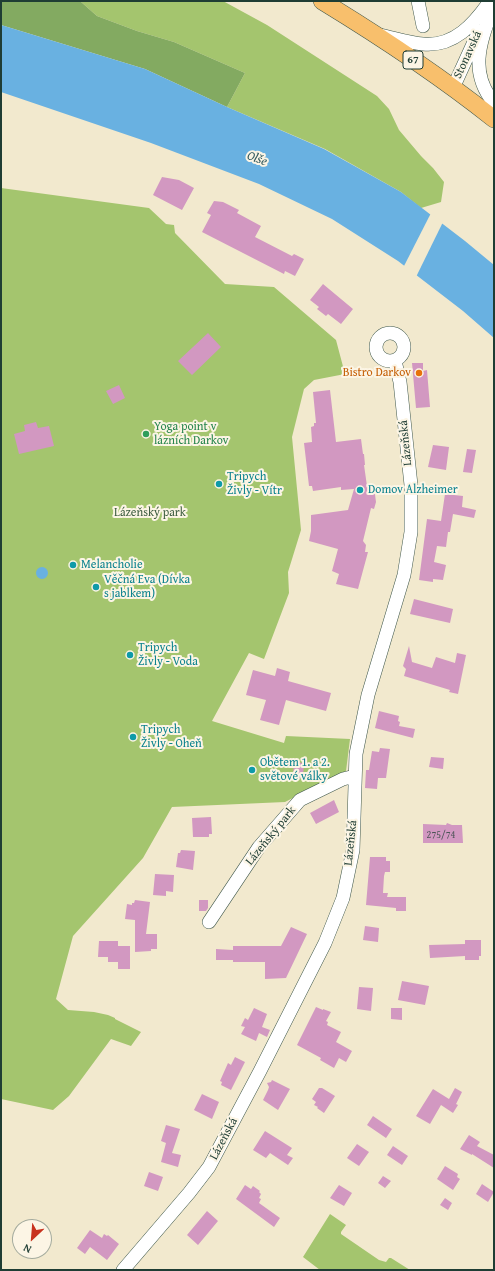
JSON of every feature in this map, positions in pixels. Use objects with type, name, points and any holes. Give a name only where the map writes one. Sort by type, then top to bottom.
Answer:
[{"type":"main road","name":"67","points":[[322,1],[373,33],[453,88],[494,119]]},
{"type":"street","points":[[418,1],[423,26]]},
{"type":"street","points":[[373,33],[423,44],[440,43],[461,35],[479,17],[490,1]]},
{"type":"street","points":[[493,2],[482,42],[478,68],[481,80],[489,97],[494,103]]},
{"type":"street","name":"Stonavská","points":[[453,88],[493,2]]},
{"type":"street","name":"Lázeňská","points":[[123,1270],[210,1167],[325,943],[343,898],[353,850],[356,754],[368,695],[404,575],[411,532],[411,486],[400,382],[395,361]]},
{"type":"street","name":"Lázeňský park","points":[[209,922],[259,847],[300,800],[343,779],[356,776]]},
{"type":"green space","points":[[1,1],[80,1],[97,16],[137,31],[174,42],[245,73],[227,107],[145,69],[1,25]]},
{"type":"green space","points":[[80,1],[223,1],[267,25],[377,96],[389,109],[399,130],[444,182],[441,202],[421,208],[401,192],[325,149],[227,107],[245,73],[174,42],[137,31],[97,16]]},
{"type":"green space","name":"Lázeňský park","points":[[1,188],[149,208],[166,224],[174,225],[175,233],[225,284],[274,287],[336,340],[345,374],[314,380],[304,389],[292,437],[301,530],[288,572],[289,593],[264,659],[249,653],[212,721],[284,743],[286,736],[350,739],[346,771],[285,802],[172,807],[143,858],[73,936],[56,999],[68,1010],[94,1012],[108,1015],[141,1032],[131,1046],[111,1039],[69,1096],[53,1110],[1,1099]]},
{"type":"green space","points":[[330,1214],[346,1225],[341,1234],[379,1260],[386,1262],[389,1258],[391,1258],[410,1270],[320,1270],[303,1257]]},
{"type":"water","name":"Olše","points":[[1,25],[145,69],[227,107],[324,149],[401,192],[494,265],[494,338],[463,311],[398,261],[332,219],[259,184],[151,143],[1,92]]},
{"type":"water","points":[[44,567],[47,568],[47,578],[40,579],[37,578],[36,571],[37,568]]},
{"type":"pier","points":[[431,213],[443,222],[416,277],[403,268]]},
{"type":"building","points":[[162,177],[179,180],[194,188],[182,210],[153,195]]},
{"type":"building","points":[[214,201],[223,202],[239,210],[237,213],[261,226],[255,237],[292,256],[294,254],[304,259],[295,276],[285,271],[284,274],[202,232],[211,215],[207,213]]},
{"type":"building","points":[[323,284],[353,309],[341,324],[328,314],[326,316],[317,309],[319,307],[310,300]]},
{"type":"building","points":[[208,333],[221,347],[192,375],[178,361]]},
{"type":"building","points":[[412,363],[423,363],[423,371],[427,370],[430,407],[416,408]]},
{"type":"building","points":[[119,385],[125,398],[113,404],[106,391]]},
{"type":"building","name":"Domov Alzheimer","points":[[330,390],[336,442],[361,439],[367,486],[368,488],[374,487],[376,502],[374,509],[371,508],[363,541],[366,545],[365,552],[368,552],[358,589],[336,584],[339,574],[332,571],[338,549],[309,541],[311,531],[311,515],[348,510],[354,489],[341,490],[341,487],[313,491],[312,486],[309,486],[304,443],[312,442],[311,427],[314,426],[314,423],[316,423],[313,392]]},
{"type":"building","points":[[36,422],[38,428],[49,426],[54,446],[19,454],[14,434],[25,431],[24,425]]},
{"type":"building","points":[[433,445],[449,447],[446,470],[428,467]]},
{"type":"building","points":[[467,449],[476,450],[472,473],[463,472]]},
{"type":"building","points":[[445,494],[463,496],[462,507],[476,510],[474,518],[453,514],[446,547],[437,546],[434,562],[446,565],[443,580],[433,579],[433,582],[419,580],[427,519],[441,521]]},
{"type":"building","points":[[414,599],[453,609],[450,623],[410,614]]},
{"type":"building","points":[[409,646],[412,662],[432,668],[436,657],[455,663],[457,653],[466,655],[458,694],[449,692],[450,690],[404,676],[406,669],[403,666]]},
{"type":"building","points":[[277,668],[290,672],[288,681],[331,693],[326,711],[286,700],[279,725],[260,720],[266,700],[246,695],[253,670],[275,676]]},
{"type":"building","points":[[379,711],[399,716],[399,726],[415,729],[413,738],[375,728]]},
{"type":"building","points":[[380,748],[390,749],[386,778],[378,778],[377,789],[365,788],[366,770],[369,770],[372,751],[379,752]]},
{"type":"building","points":[[431,757],[444,758],[443,769],[429,767]]},
{"type":"building","points":[[294,762],[304,763],[303,776],[299,779],[296,779],[293,775]]},
{"type":"building","points":[[334,800],[339,812],[316,824],[310,813]]},
{"type":"building","points":[[211,817],[212,834],[209,834],[209,837],[193,837],[192,818]]},
{"type":"building","points":[[447,823],[452,825],[462,825],[463,843],[423,843],[423,824],[446,825]]},
{"type":"building","points":[[181,850],[195,851],[193,870],[176,867],[178,853],[180,853]]},
{"type":"building","points":[[370,857],[386,857],[386,861],[390,861],[390,872],[385,872],[384,876],[383,893],[388,893],[387,897],[406,897],[406,911],[396,911],[396,908],[366,905]]},
{"type":"building","points":[[155,874],[174,875],[173,892],[166,891],[166,896],[153,895]]},
{"type":"building","points":[[135,900],[150,902],[146,934],[157,934],[157,949],[135,952],[135,920],[125,919],[127,904],[132,905]]},
{"type":"building","points":[[199,900],[208,900],[208,908],[206,911],[199,911]]},
{"type":"building","points":[[365,926],[379,928],[378,942],[363,940]]},
{"type":"building","points":[[291,927],[307,934],[286,978],[265,979],[265,962],[233,962],[233,960],[216,960],[216,949],[233,950],[233,946],[281,946]]},
{"type":"building","points":[[465,940],[481,940],[481,956],[479,956],[479,960],[465,960],[465,956],[430,958],[429,945],[465,944]]},
{"type":"building","points":[[99,941],[118,941],[118,946],[130,946],[130,969],[118,969],[118,962],[108,962],[108,957],[98,957]]},
{"type":"building","points":[[402,981],[429,986],[425,1005],[398,1000]]},
{"type":"building","points":[[359,987],[373,988],[371,1011],[357,1009]]},
{"type":"building","points":[[316,1007],[331,1012],[326,1021],[328,1022],[327,1025],[341,1032],[336,1042],[352,1051],[346,1062],[339,1058],[334,1068],[320,1060],[321,1058],[297,1045]]},
{"type":"building","points":[[254,1008],[267,1014],[262,1027],[270,1030],[267,1037],[259,1033],[256,1041],[241,1034],[245,1027],[241,1026],[245,1018],[248,1020]]},
{"type":"building","points":[[391,1008],[402,1008],[402,1020],[391,1019]]},
{"type":"building","points":[[235,1057],[245,1062],[231,1090],[221,1085],[222,1082],[220,1081],[228,1063],[231,1065]]},
{"type":"building","points":[[272,1080],[290,1089],[278,1110],[263,1100],[269,1087],[267,1083],[271,1082]]},
{"type":"building","points":[[319,1088],[322,1088],[335,1096],[324,1113],[314,1105],[316,1102],[312,1099]]},
{"type":"building","points":[[455,1088],[462,1092],[456,1104],[458,1105],[453,1113],[441,1105],[430,1124],[416,1116],[433,1089],[449,1099]]},
{"type":"building","points":[[202,1094],[219,1102],[212,1119],[194,1110]]},
{"type":"building","points":[[373,1116],[392,1129],[386,1138],[367,1125]]},
{"type":"building","points":[[166,1125],[180,1129],[172,1153],[181,1155],[178,1167],[161,1162],[166,1143],[161,1141]]},
{"type":"building","points":[[265,1131],[292,1148],[287,1155],[293,1158],[288,1165],[270,1153],[266,1158],[253,1150]]},
{"type":"building","points":[[469,1135],[480,1142],[477,1146],[494,1155],[494,1168],[472,1154],[460,1149]]},
{"type":"building","points":[[357,1144],[369,1152],[359,1166],[347,1158]]},
{"type":"building","points":[[393,1146],[408,1156],[402,1165],[387,1155]]},
{"type":"building","points":[[445,1166],[458,1174],[457,1177],[460,1179],[453,1190],[437,1179]]},
{"type":"building","points":[[149,1172],[163,1177],[158,1191],[144,1186]]},
{"type":"building","points":[[383,1176],[391,1181],[385,1188],[378,1183]]},
{"type":"building","points":[[482,1184],[494,1192],[488,1202],[476,1194]]},
{"type":"building","points":[[245,1185],[251,1189],[253,1186],[260,1191],[259,1192],[261,1194],[259,1198],[261,1199],[259,1203],[280,1218],[274,1227],[236,1199]]},
{"type":"building","points":[[339,1185],[352,1193],[344,1206],[330,1198]]},
{"type":"building","points":[[445,1198],[452,1203],[448,1210],[440,1205]]},
{"type":"building","points":[[207,1211],[218,1221],[198,1245],[187,1235]]},
{"type":"building","points":[[90,1230],[102,1238],[104,1234],[107,1236],[108,1235],[119,1244],[107,1260],[90,1247],[85,1254],[77,1248]]},
{"type":"place","name":"Bistro Darkov","points":[[419,373]]},
{"type":"place","name":"Yoga point v lázních Darkov","points":[[146,434]]},
{"type":"place","name":"Tripych Živly - Vítr","points":[[219,484]]},
{"type":"place","name":"Domov Alzheimer","points":[[360,490]]},
{"type":"place","name":"Melancholie","points":[[73,565]]},
{"type":"place","name":"Věčná Eva (Dívka s jablkem)","points":[[96,587]]},
{"type":"place","name":"Tripych Živly - Voda","points":[[130,655]]},
{"type":"place","name":"Tripych Živly - Oheň","points":[[133,737]]},
{"type":"place","name":"Obětem 1. a 2. světové války","points":[[252,770]]}]
